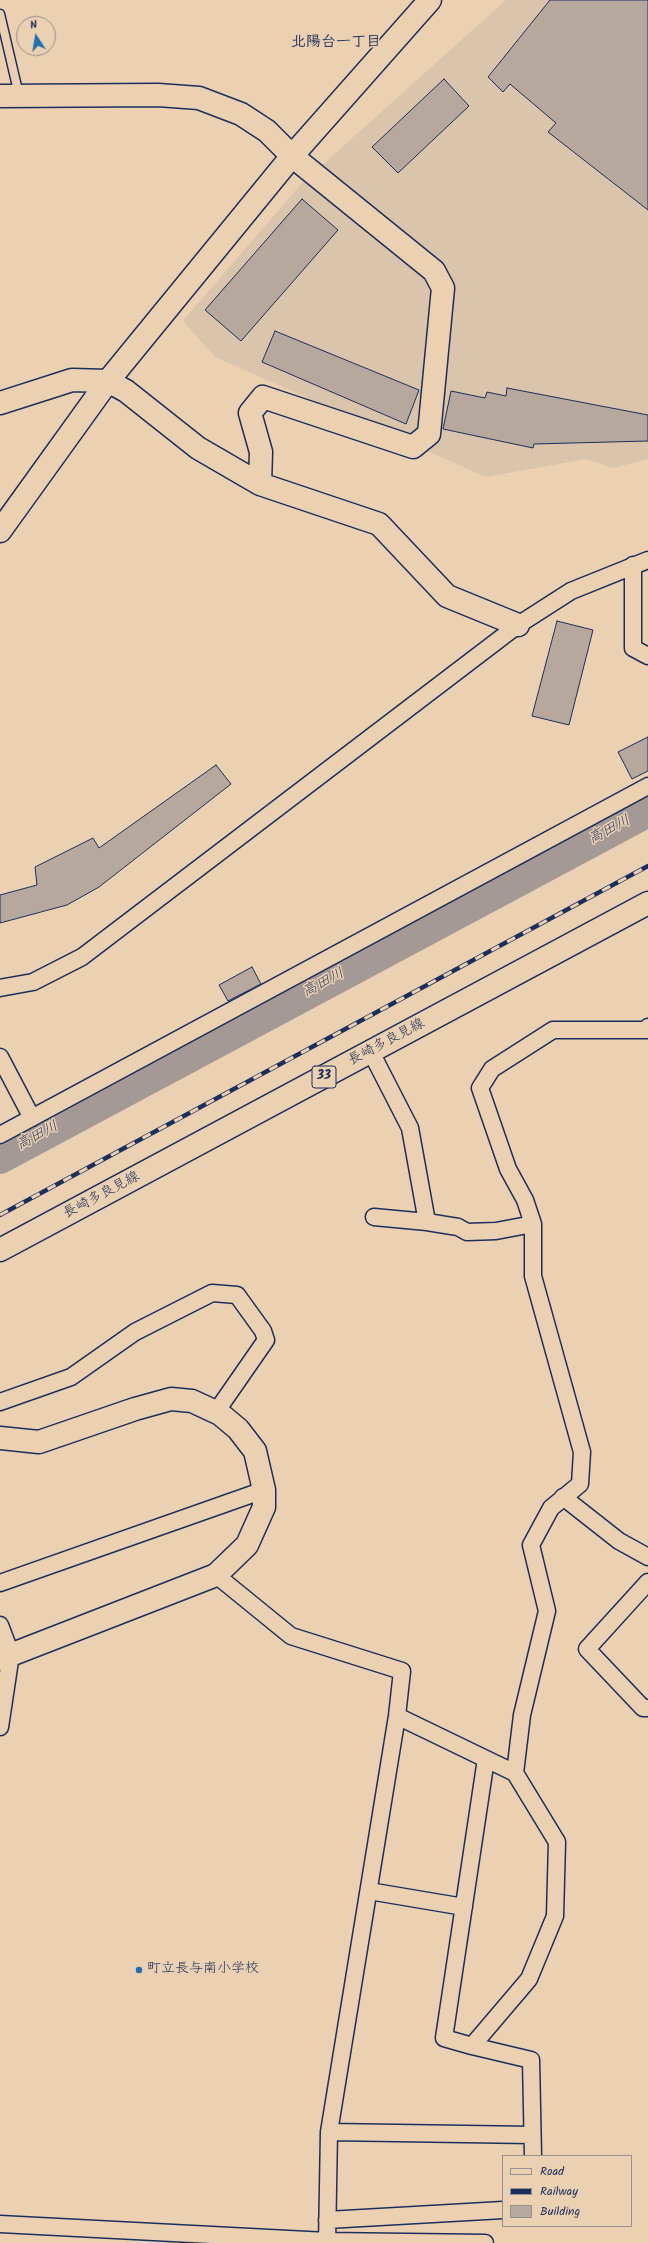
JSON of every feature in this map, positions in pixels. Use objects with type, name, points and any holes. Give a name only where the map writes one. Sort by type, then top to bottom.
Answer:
[{"type":"street","points":[[0,531],[108,381],[292,156],[430,0]]},
{"type":"street","points":[[10,96],[158,95],[199,98],[241,114],[267,131],[292,156],[434,271],[443,288],[429,434],[414,447],[263,397],[250,413],[262,452],[260,484]]},
{"type":"street","points":[[0,403],[72,380],[108,381],[126,391],[198,448],[260,484],[379,524],[447,596],[518,625]]},
{"type":"street","points":[[0,988],[33,982],[82,957],[518,625],[571,591],[641,563],[633,648],[648,656]]},
{"type":"street","points":[[0,1135],[648,786]]},
{"type":"street","name":"長崎多良見線","points":[[0,1250],[648,903]]},
{"type":"street","points":[[515,1773],[522,1715],[547,1611],[531,1545],[551,1508],[580,1484],[582,1452],[533,1276],[533,1224],[525,1200],[508,1169],[480,1088],[492,1069],[553,1030],[647,1030],[648,1027]]},
{"type":"street","points":[[371,1052],[410,1128],[427,1222]]},
{"type":"street","points":[[0,1057],[32,1118]]},
{"type":"street","points":[[374,1218],[427,1222],[458,1227],[467,1232],[496,1231],[533,1224]]},
{"type":"street","points":[[0,1402],[71,1377],[135,1332],[212,1293],[237,1295],[263,1331],[266,1340],[216,1412]]},
{"type":"street","points":[[0,1438],[39,1442],[135,1409],[171,1399],[192,1401],[216,1412],[238,1429],[255,1451],[264,1490],[264,1507],[247,1545],[216,1575],[6,1657]]},
{"type":"street","points":[[0,1583],[264,1490]]},
{"type":"street","points":[[564,1497],[619,1541],[648,1557]]},
{"type":"street","points":[[216,1575],[291,1636],[402,1671],[397,1716],[330,2132],[327,2242]]},
{"type":"street","points":[[648,1582],[587,1649],[643,1708],[648,1708]]},
{"type":"street","points":[[0,1625],[6,1657],[0,1727]]},
{"type":"street","points":[[397,1716],[515,1773],[557,1842],[555,1916],[529,1979],[472,2046]]},
{"type":"street","points":[[486,1759],[444,2038],[531,2060],[533,2155]]},
{"type":"street","points":[[369,1890],[464,1907]]},
{"type":"street","points":[[330,2132],[532,2135]]},
{"type":"street","points":[[327,2220],[502,2210]]},
{"type":"street","points":[[0,2224],[327,2242],[485,2243]]},
{"type":"lane","points":[[0,14],[10,96]]},
{"type":"shaded area","points":[[506,0],[648,0],[648,459],[613,468],[586,459],[486,477],[215,357],[183,321],[300,185]]},
{"type":"building","points":[[550,0],[648,0],[648,210],[548,132],[556,123],[510,84],[503,92],[488,77]]},
{"type":"building","points":[[444,79],[469,106],[398,173],[372,147]]},
{"type":"building","points":[[302,199],[338,230],[241,341],[205,310]]},
{"type":"building","points":[[275,331],[419,390],[406,424],[262,362]]},
{"type":"building","points":[[507,388],[648,415],[648,441],[534,444],[533,448],[443,429],[451,391],[485,398],[487,392],[506,396]]},
{"type":"building","points":[[557,621],[593,630],[569,725],[532,716]]},
{"type":"building","points":[[648,737],[648,771],[632,779],[618,752]]},
{"type":"building","points":[[216,765],[231,784],[99,887],[67,905],[0,923],[0,895],[37,885],[35,867],[93,838],[99,848]]},
{"type":"building","points":[[252,967],[261,984],[228,1001],[219,985]]},
{"type":"waterway","name":"高田川","points":[[0,1158],[648,811]]},
{"type":"railway","points":[[0,1215],[648,866]]},
{"type":"place","name":"町立長与南小学校","points":[[139,1970]]},
{"type":"district","name":"北陽台一丁目","points":[[336,43]]}]
